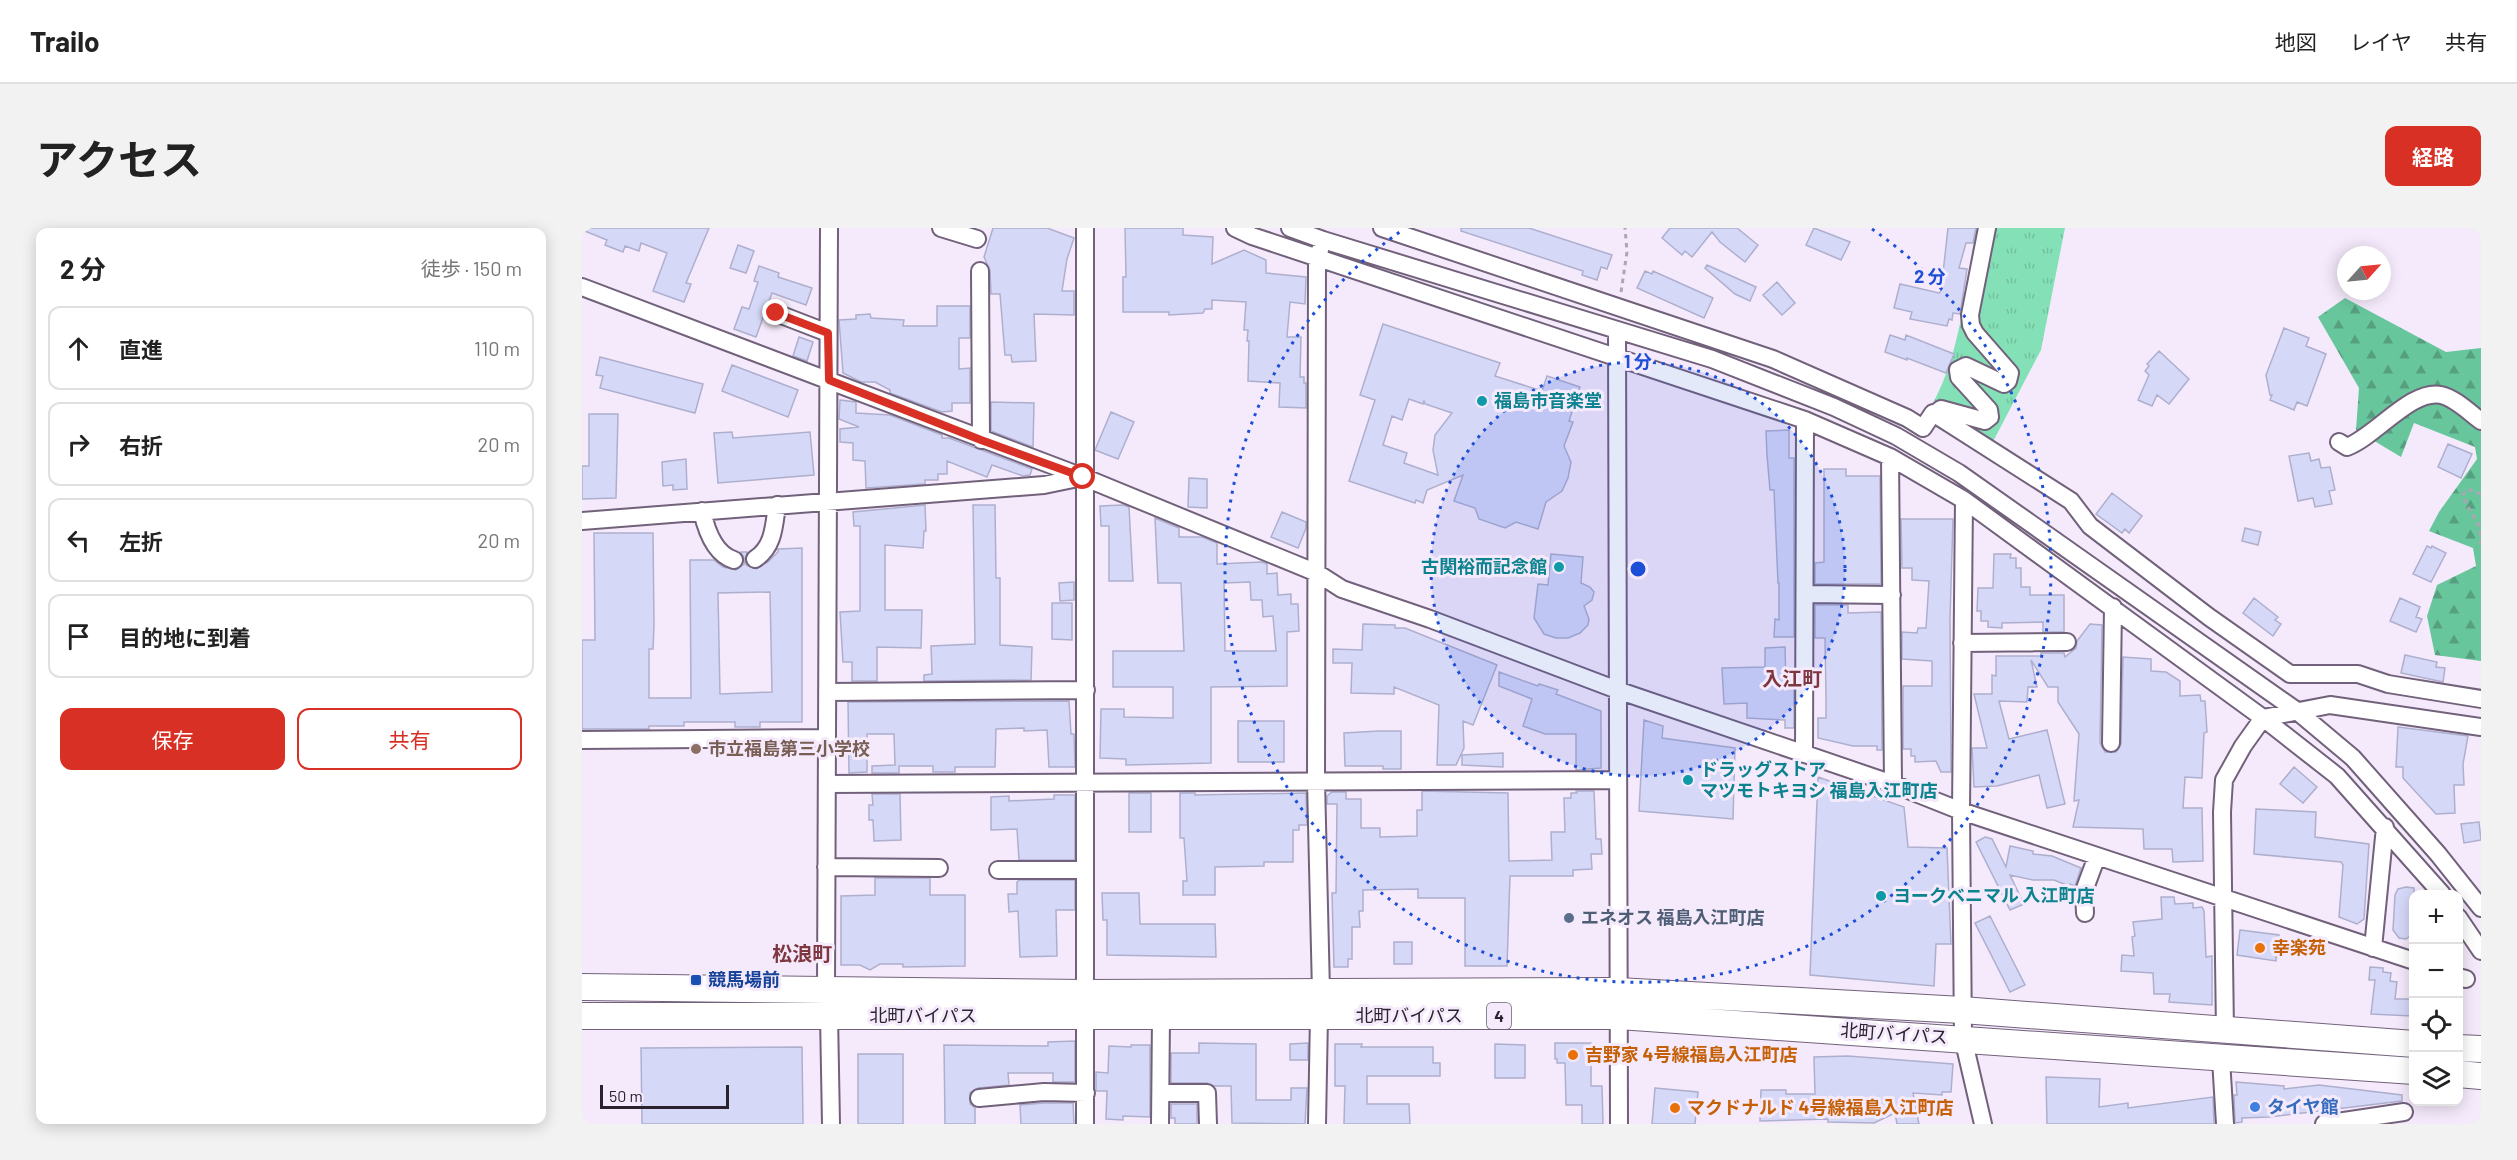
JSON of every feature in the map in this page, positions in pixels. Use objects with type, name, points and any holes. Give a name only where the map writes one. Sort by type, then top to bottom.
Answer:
[{"type":"highway","name":"北町バイパス","points":[[582,987],[826,988],[1085,1005],[1161,1017],[1320,1004],[1618,991],[1962,1010],[2409,1044]]},
{"type":"highway","name":"北町バイパス","points":[[582,1016],[828,1015],[1085,1005],[1320,1004],[1618,1016],[1963,1038],[2221,1059],[2409,1071]]},
{"type":"highway","points":[[2463,1048],[2481,1049]]},
{"type":"highway","points":[[2463,1074],[2481,1076]]},
{"type":"street","points":[[826,988],[829,228]]},
{"type":"street","points":[[940,228],[977,239]]},
{"type":"street","points":[[1085,228],[1083,477],[1087,781],[1085,1124]]},
{"type":"street","points":[[1235,228],[1317,258],[1805,420],[1890,457],[1964,500],[2263,718],[2337,776],[2385,827],[2439,890]]},
{"type":"street","points":[[1290,228],[1712,359],[1834,407],[1896,436],[1959,473],[2297,711],[2353,758],[2438,854],[2481,908]]},
{"type":"street","points":[[1382,228],[1773,359],[1907,418],[1923,428]]},
{"type":"street","points":[[1923,428],[1941,409],[1985,421],[1990,417],[1989,410],[1959,377],[1958,370],[1966,366],[2004,384],[2008,381],[2010,373],[1975,333],[1970,315],[1987,228]]},
{"type":"street","points":[[1317,1124],[1320,1004],[1316,781],[1317,258],[1323,240]]},
{"type":"street","points":[[980,271],[981,440]]},
{"type":"street","points":[[582,287],[1083,477],[1317,573],[1342,589],[1430,619],[1620,692],[1893,784],[1961,811],[2409,960]]},
{"type":"street","points":[[776,313],[828,333]]},
{"type":"street","points":[[1617,330],[1620,692],[1619,1124]]},
{"type":"street","points":[[2339,442],[2348,447],[2359,443],[2412,402],[2433,395],[2446,397],[2481,421]]},
{"type":"street","points":[[1923,428],[1933,413],[2071,501],[2091,526],[2209,617],[2290,674],[2358,674],[2388,684],[2481,699]]},
{"type":"street","points":[[1804,754],[1805,420]]},
{"type":"street","points":[[1890,457],[1893,784]]},
{"type":"street","points":[[582,521],[1044,484],[1083,477]]},
{"type":"street","points":[[1964,500],[1962,1010],[1963,1038],[1983,1124]]},
{"type":"street","points":[[755,559],[764,552],[772,537],[777,505]]},
{"type":"street","points":[[702,512],[707,532],[728,558],[734,560]]},
{"type":"street","points":[[1805,594],[1892,595]]},
{"type":"street","points":[[2111,743],[2113,608]]},
{"type":"street","points":[[1962,643],[2067,642]]},
{"type":"street","points":[[827,692],[1086,690]]},
{"type":"street","points":[[2225,1031],[2225,898],[2222,812],[2224,780],[2243,746],[2263,718],[2330,705],[2481,726]]},
{"type":"street","points":[[582,740],[827,738]]},
{"type":"street","points":[[827,784],[1618,780]]},
{"type":"street","points":[[2373,948],[2385,827]]},
{"type":"street","points":[[2085,913],[2084,891],[2097,856]]},
{"type":"street","points":[[826,867],[939,868]]},
{"type":"street","points":[[998,870],[1085,870]]},
{"type":"street","points":[[2463,924],[2481,951]]},
{"type":"street","points":[[828,1015],[831,1124]]},
{"type":"street","points":[[1160,1124],[1161,1017]]},
{"type":"street","points":[[2221,1059],[2225,1124]]},
{"type":"street","points":[[979,1098],[1044,1092],[1086,1093]]},
{"type":"street","points":[[1161,1093],[1207,1093],[1208,1124]]},
{"type":"street","points":[[2324,1124],[2404,1112]]},
{"type":"path","points":[[1619,307],[1627,252],[1625,228]]},
{"type":"path","points":[[2481,494],[2467,489],[2462,496],[2480,528],[2481,550]]},
{"type":"green space","points":[[1976,228],[2065,228],[2041,350],[1986,455],[1923,420],[1935,399],[1953,352]]},
{"type":"green space","points":[[2342,300],[2349,300],[2446,352],[2481,348],[2481,661],[2435,655],[2427,616],[2437,585],[2476,566],[2473,548],[2429,531],[2439,512],[2477,459],[2475,447],[2414,423],[2401,457],[2356,430],[2359,388],[2318,317]]},
{"type":"building","points":[[582,228],[709,228],[686,283],[691,284],[684,302],[653,291],[667,253],[641,243],[639,251],[625,246],[623,252],[605,245],[607,240],[582,230]]},
{"type":"building","points":[[993,228],[1047,228],[1074,238],[1067,259],[1062,291],[1074,291],[1074,315],[1034,314],[1036,361],[1012,362],[1011,355],[1005,355],[1000,294],[991,294],[990,270],[984,257]]},
{"type":"building","points":[[1125,228],[1183,228],[1183,235],[1213,237],[1212,264],[1244,250],[1266,260],[1266,273],[1306,277],[1305,304],[1290,302],[1287,337],[1301,337],[1300,377],[1304,377],[1304,383],[1306,383],[1306,408],[1279,407],[1280,383],[1248,381],[1249,341],[1247,341],[1248,330],[1244,330],[1246,302],[1212,300],[1212,309],[1205,309],[1203,313],[1169,315],[1169,312],[1123,312],[1123,277],[1126,277]]},
{"type":"building","points":[[1461,228],[1529,228],[1612,255],[1607,269],[1601,267],[1597,280],[1582,275],[1583,271],[1461,231]]},
{"type":"building","points":[[1670,228],[1737,228],[1758,245],[1745,262],[1720,242],[1712,232],[1692,257],[1685,251],[1682,255],[1662,238]]},
{"type":"building","points":[[1814,228],[1850,242],[1841,260],[1806,245]]},
{"type":"building","points":[[1948,228],[1976,228],[1973,243],[1966,243],[1959,268],[1967,269],[1960,314],[1953,313],[1952,320],[1949,319],[1947,326],[1910,319],[1912,312],[1894,308],[1900,284],[1939,293],[1941,291]]},
{"type":"building","points":[[738,245],[754,251],[746,273],[730,268]]},
{"type":"building","points":[[1707,265],[1756,287],[1750,301],[1735,294],[1705,268]]},
{"type":"building","points":[[759,266],[779,273],[778,277],[812,288],[806,305],[772,293],[756,337],[734,329],[742,307],[749,309],[758,282],[754,281]]},
{"type":"building","points":[[1645,271],[1652,274],[1653,271],[1713,298],[1704,318],[1637,288]]},
{"type":"building","points":[[1777,282],[1795,303],[1782,315],[1763,295]]},
{"type":"building","points":[[937,306],[970,306],[970,338],[959,338],[959,369],[970,368],[970,403],[952,403],[952,411],[942,412],[890,393],[890,390],[875,382],[861,382],[843,373],[839,320],[856,319],[856,315],[870,314],[871,318],[904,320],[903,326],[937,326]]},
{"type":"building","points":[[1383,324],[1500,363],[1495,376],[1542,391],[1547,376],[1580,387],[1569,421],[1573,422],[1564,446],[1571,462],[1568,478],[1562,491],[1546,502],[1538,529],[1516,522],[1505,528],[1479,519],[1475,508],[1454,501],[1463,475],[1427,490],[1423,503],[1416,500],[1415,503],[1349,481],[1375,400],[1360,395]],"holes":[[[1409,399],[1423,404],[1424,401],[1425,404],[1452,413],[1435,435],[1433,450],[1438,475],[1404,463],[1407,453],[1383,445],[1392,416],[1402,420]]]},
{"type":"building","points":[[2284,328],[2309,338],[2306,346],[2326,354],[2307,406],[2297,402],[2294,410],[2270,400],[2272,395],[2270,395],[2266,375]]},
{"type":"building","points":[[1890,335],[1905,340],[1906,335],[1954,354],[1946,373],[1885,352]]},
{"type":"building","points":[[799,337],[813,342],[807,361],[793,356]]},
{"type":"building","points":[[2159,351],[2189,379],[2169,404],[2157,395],[2152,406],[2138,400],[2149,375],[2145,371],[2149,366],[2147,364]]},
{"type":"building","points":[[600,357],[703,384],[695,413],[600,388],[603,376],[596,375]]},
{"type":"building","points":[[732,365],[798,390],[788,417],[722,391]]},
{"type":"building","points":[[840,400],[856,402],[856,413],[890,415],[942,435],[942,438],[949,438],[1032,469],[1030,475],[1023,476],[992,465],[987,477],[947,461],[947,474],[938,474],[938,480],[925,480],[925,484],[866,488],[865,461],[853,460],[853,443],[840,442],[840,429],[859,427],[839,419]]},
{"type":"building","points":[[991,402],[1034,403],[1033,447],[991,431]]},
{"type":"building","points":[[1111,412],[1134,422],[1118,459],[1095,450]]},
{"type":"building","points":[[589,414],[618,414],[616,498],[582,499],[582,466],[589,466]]},
{"type":"building","points":[[1789,430],[1789,458],[1794,458],[1794,637],[1774,637],[1775,619],[1779,620],[1779,583],[1774,490],[1770,490],[1766,431]]},
{"type":"building","points":[[732,432],[733,438],[810,432],[814,475],[718,483],[714,433]]},
{"type":"building","points":[[2448,444],[2472,454],[2461,478],[2438,467]]},
{"type":"building","points":[[2309,453],[2311,461],[2319,459],[2321,468],[2330,467],[2335,490],[2329,491],[2332,504],[2315,507],[2313,498],[2298,501],[2289,456]]},
{"type":"building","points":[[686,459],[687,489],[673,490],[673,485],[663,486],[662,462]]},
{"type":"building","points":[[1824,469],[1846,469],[1846,476],[1880,476],[1881,584],[1815,584],[1815,563],[1824,562]]},
{"type":"building","points":[[1189,478],[1207,479],[1207,508],[1188,507]]},
{"type":"building","points":[[2112,493],[2142,516],[2129,533],[2125,529],[2122,533],[2096,514]]},
{"type":"building","points":[[925,505],[926,531],[924,531],[923,548],[885,545],[885,610],[922,610],[921,648],[877,647],[877,681],[852,681],[852,662],[843,662],[840,612],[860,611],[860,526],[854,526],[853,512]]},
{"type":"building","points":[[973,505],[995,505],[996,578],[1000,578],[1000,645],[1032,647],[1031,680],[924,681],[924,675],[932,674],[931,646],[975,644]]},
{"type":"building","points":[[1100,506],[1129,507],[1133,581],[1109,581],[1109,526],[1101,526]]},
{"type":"building","points":[[1282,512],[1306,522],[1298,548],[1271,537]]},
{"type":"building","points":[[1155,518],[1179,528],[1179,537],[1202,537],[1217,543],[1217,564],[1262,562],[1267,564],[1267,574],[1277,573],[1278,595],[1291,594],[1291,604],[1298,604],[1299,631],[1287,632],[1287,686],[1211,687],[1211,763],[1126,765],[1126,759],[1100,758],[1101,709],[1124,709],[1124,717],[1173,718],[1173,687],[1113,687],[1113,651],[1184,651],[1181,583],[1158,583]],"holes":[[[1250,582],[1251,600],[1262,600],[1263,617],[1273,616],[1276,651],[1225,651],[1224,583]]]},
{"type":"building","points":[[1901,519],[1953,519],[1950,619],[1951,772],[1941,772],[1936,761],[1915,762],[1915,756],[1911,756],[1911,749],[1903,749],[1903,686],[1932,686],[1932,661],[1902,659],[1902,632],[1917,633],[1918,628],[1926,628],[1929,581],[1912,580],[1912,568],[1902,568]]},
{"type":"building","points":[[2245,528],[2261,532],[2258,545],[2242,541]]},
{"type":"building","points":[[594,533],[653,533],[654,625],[653,649],[649,649],[649,698],[691,698],[690,560],[714,560],[723,567],[736,570],[744,564],[741,552],[747,552],[746,565],[756,569],[768,562],[778,552],[778,549],[802,548],[802,722],[760,722],[760,727],[735,727],[735,722],[684,722],[684,726],[649,726],[649,729],[582,729],[582,640],[595,640]],"holes":[[[770,592],[772,692],[720,694],[718,593]]]},
{"type":"building","points":[[2427,546],[2446,553],[2431,582],[2413,574]]},
{"type":"building","points":[[1551,554],[1583,557],[1581,583],[1590,587],[1594,592],[1592,600],[1584,606],[1589,619],[1588,625],[1580,633],[1568,638],[1556,638],[1544,634],[1534,618],[1538,584],[1548,585]]},
{"type":"building","points":[[1994,554],[2011,554],[2010,558],[2016,558],[2016,568],[2021,568],[2021,587],[2030,587],[2030,595],[2064,595],[2064,632],[2043,632],[2043,622],[2002,623],[2002,628],[1988,627],[1988,621],[1981,621],[1981,611],[1977,611],[1978,588],[1993,588]]},
{"type":"building","points":[[1074,582],[1074,600],[1060,601],[1059,583]]},
{"type":"building","points":[[2254,598],[2278,617],[2275,620],[2281,624],[2273,636],[2243,613]]},
{"type":"building","points":[[2400,598],[2420,607],[2416,617],[2422,619],[2416,632],[2390,621]]},
{"type":"building","points":[[1052,603],[1072,603],[1072,640],[1052,639]]},
{"type":"building","points":[[1815,605],[1848,605],[1848,613],[1881,612],[1882,750],[1877,750],[1877,746],[1853,746],[1818,738],[1818,718],[1826,718],[1825,638],[1815,638]]},
{"type":"building","points":[[1363,624],[1395,625],[1395,628],[1405,628],[1497,665],[1473,725],[1463,721],[1464,748],[1456,765],[1437,765],[1439,705],[1394,687],[1394,694],[1351,693],[1352,663],[1333,663],[1333,649],[1362,650]]},
{"type":"building","points":[[2090,624],[2102,625],[2100,743],[2105,752],[2116,752],[2121,744],[2123,657],[2151,659],[2151,671],[2166,672],[2180,681],[2180,696],[2200,695],[2201,701],[2205,701],[2207,732],[2204,733],[2202,778],[2185,777],[2183,808],[2202,808],[2203,861],[2173,862],[2172,849],[2144,849],[2143,829],[2073,827],[2079,800],[2074,801],[2079,734],[2058,702],[2058,687],[2048,687],[2031,660],[2037,687],[2028,687],[2027,702],[1999,701],[2009,739],[2047,730],[2065,804],[2047,808],[2039,775],[1997,786],[1974,787],[1972,748],[1987,748],[1974,694],[1992,694],[1992,675],[1996,676],[1996,656],[2041,656],[2041,653],[2064,653],[2065,657],[2076,648],[2077,641]]},
{"type":"building","points":[[1785,647],[1786,686],[1794,686],[1794,728],[1785,728],[1785,720],[1747,718],[1747,703],[1724,704],[1722,668],[1765,667],[1765,648]]},
{"type":"building","points":[[2405,655],[2437,662],[2436,667],[2445,668],[2443,682],[2401,673]]},
{"type":"building","points":[[1499,672],[1538,686],[1539,684],[1558,690],[1556,694],[1601,711],[1601,768],[1576,770],[1576,734],[1545,734],[1523,726],[1532,699],[1499,686]]},
{"type":"building","points":[[1069,701],[1071,734],[1074,734],[1075,767],[1049,767],[1047,730],[1024,731],[1024,728],[996,729],[995,767],[955,767],[955,772],[933,772],[933,766],[899,766],[899,773],[872,773],[872,766],[895,765],[894,734],[867,734],[867,772],[849,773],[848,702]]},
{"type":"building","name":"ドラッグストア マツモトキヨシ 福島入江町店","points":[[1644,720],[1663,726],[1662,738],[1735,748],[1733,819],[1639,811]]},
{"type":"building","points":[[1238,721],[1284,721],[1284,762],[1238,762]]},
{"type":"building","points":[[2398,727],[2468,736],[2463,764],[2464,785],[2454,785],[2455,813],[2436,814],[2403,778],[2403,767],[2396,767]]},
{"type":"building","points":[[1401,731],[1401,769],[1383,769],[1383,766],[1345,766],[1344,733]]},
{"type":"building","points":[[1503,753],[1503,767],[1462,765],[1462,755]]},
{"type":"building","points":[[2294,767],[2317,787],[2303,803],[2280,784]]},
{"type":"building","name":"ヨークベニマル 入江町店","points":[[1818,777],[1904,807],[1908,847],[1947,848],[1951,944],[1936,944],[1934,986],[1810,975]]},
{"type":"building","points":[[1422,791],[1508,793],[1509,861],[1552,860],[1551,832],[1565,832],[1564,798],[1571,798],[1571,793],[1577,793],[1576,791],[1594,791],[1596,839],[1601,839],[1602,854],[1591,854],[1592,869],[1573,870],[1573,876],[1510,876],[1507,966],[1465,966],[1465,898],[1418,898],[1418,889],[1363,890],[1363,911],[1359,911],[1360,927],[1352,927],[1352,959],[1348,959],[1348,967],[1334,967],[1332,893],[1336,893],[1337,804],[1327,804],[1327,796],[1332,792],[1346,792],[1346,799],[1361,799],[1361,828],[1380,828],[1380,837],[1417,836],[1417,810],[1422,810]]},
{"type":"building","points":[[1129,793],[1151,793],[1151,832],[1129,832]]},
{"type":"building","points":[[1180,793],[1195,793],[1195,795],[1306,793],[1307,825],[1299,825],[1299,830],[1293,830],[1293,862],[1264,862],[1264,866],[1215,867],[1215,895],[1183,895],[1183,881],[1187,881],[1184,838],[1180,838]]},
{"type":"building","points":[[872,794],[900,794],[901,840],[874,841],[873,820],[869,820],[869,805],[873,805]]},
{"type":"building","points":[[1054,795],[1075,795],[1075,860],[1019,860],[1017,829],[991,830],[991,797],[1009,796],[1009,801],[1054,799]]},
{"type":"building","points":[[2256,809],[2316,812],[2315,837],[2369,844],[2364,919],[2357,924],[2339,917],[2343,865],[2341,862],[2254,854]]},
{"type":"building","points":[[2479,822],[2481,840],[2464,843],[2461,824]]},
{"type":"building","points":[[1985,837],[1992,839],[2006,867],[2010,846],[2033,851],[2033,854],[2052,856],[2081,868],[2075,886],[2054,880],[2033,880],[2010,875],[2024,904],[2010,910],[1976,842]]},
{"type":"building","points":[[875,878],[930,878],[930,895],[965,895],[965,966],[903,967],[903,964],[880,964],[870,970],[860,965],[841,965],[841,896],[875,895]]},
{"type":"building","points":[[1020,880],[1075,880],[1075,910],[1056,910],[1057,956],[1020,957],[1018,911],[1009,912],[1008,894],[1017,894],[1017,882]]},
{"type":"building","points":[[2414,888],[2414,890],[2409,890],[2409,937],[2406,939],[2399,938],[2393,930],[2395,895],[2398,889]]},
{"type":"building","points":[[1102,893],[1139,893],[1140,924],[1215,924],[1216,957],[1107,955],[1107,920],[1103,920]]},
{"type":"building","points":[[2161,897],[2174,897],[2175,904],[2193,903],[2193,908],[2202,907],[2204,911],[2206,957],[2212,956],[2212,1005],[2169,1002],[2170,994],[2154,994],[2153,973],[2121,971],[2122,955],[2134,956],[2133,922],[2162,919]]},
{"type":"building","points":[[1990,916],[2025,985],[2010,992],[1975,923]]},
{"type":"building","name":"幸楽苑","points":[[2240,930],[2279,935],[2278,941],[2283,942],[2280,958],[2276,957],[2276,961],[2237,955]]},
{"type":"building","points":[[1394,942],[1412,942],[1412,964],[1394,964]]},
{"type":"building","points":[[2370,967],[2383,968],[2383,972],[2391,973],[2390,981],[2397,982],[2395,999],[2409,999],[2409,1016],[2371,1014],[2375,980],[2369,980]]},
{"type":"building","points":[[1075,1041],[1075,1082],[1053,1082],[1053,1073],[1008,1073],[1009,1085],[978,1088],[970,1093],[970,1104],[975,1108],[975,1124],[945,1124],[944,1045],[1048,1046],[1048,1042]]},
{"type":"building","points":[[1199,1043],[1256,1044],[1256,1100],[1291,1100],[1291,1088],[1307,1088],[1305,1124],[1232,1123],[1231,1086],[1171,1083],[1171,1053],[1199,1053]]},
{"type":"building","points":[[1308,1043],[1308,1060],[1290,1060],[1290,1044]]},
{"type":"building","points":[[1555,1043],[1591,1043],[1591,1086],[1602,1086],[1603,1124],[1582,1124],[1582,1105],[1566,1105],[1565,1063],[1557,1063],[1555,1059]]},
{"type":"building","points":[[1335,1044],[1362,1044],[1361,1047],[1433,1047],[1433,1063],[1440,1063],[1440,1076],[1367,1076],[1367,1104],[1409,1104],[1410,1124],[1344,1124],[1345,1086],[1335,1086]]},
{"type":"building","points":[[1495,1044],[1525,1045],[1525,1078],[1495,1078]]},
{"type":"building","points":[[1131,1045],[1150,1045],[1150,1117],[1123,1116],[1123,1120],[1106,1119],[1107,1091],[1096,1091],[1096,1072],[1108,1073],[1109,1046],[1131,1047]]},
{"type":"building","points":[[802,1047],[803,1124],[642,1124],[641,1048]]},
{"type":"building","points":[[858,1054],[903,1054],[903,1124],[858,1124]]},
{"type":"building","points":[[1848,1056],[1953,1064],[1951,1092],[1942,1092],[1942,1095],[1913,1093],[1919,1124],[1897,1124],[1895,1113],[1874,1123],[1828,1122],[1828,1119],[1760,1121],[1761,1090],[1786,1090],[1786,1094],[1815,1094],[1814,1057]]},
{"type":"building","points":[[2046,1077],[2100,1079],[2099,1107],[2128,1103],[2128,1108],[2213,1097],[2214,1124],[2047,1124]]},
{"type":"building","points":[[2236,1082],[2284,1086],[2284,1089],[2319,1085],[2402,1095],[2402,1101],[2269,1117],[2242,1118],[2242,1122],[2235,1123]]},
{"type":"building","name":"マクドナルド 4号線福島入江町店","points":[[1655,1088],[1698,1092],[1695,1124],[1652,1124]]},
{"type":"building","points":[[1073,1103],[1074,1124],[1021,1124],[1020,1105]]},
{"type":"building","points":[[1171,1104],[1197,1104],[1197,1124],[1175,1124],[1175,1118],[1171,1118]]},
{"type":"place","name":"福島市音楽堂","points":[[1482,401]]},
{"type":"place","name":"古関裕而記念館","points":[[1559,567]]},
{"type":"place","name":"市立福島第三小学校","points":[[696,749]]},
{"type":"place","name":"ドラッグストア マツモトキヨシ 福島入江町店","points":[[1688,780]]},
{"type":"place","name":"ヨークベニマル 入江町店","points":[[1881,896]]},
{"type":"place","name":"エネオス 福島入江町店","points":[[1569,918]]},
{"type":"place","name":"幸楽苑","points":[[2260,948]]},
{"type":"place","name":"競馬場前","points":[[696,980]]},
{"type":"place","name":"吉野家 4号線福島入江町店","points":[[1573,1055]]},
{"type":"place","name":"タイヤ館","points":[[2255,1107]]},
{"type":"place","name":"マクドナルド 4号線福島入江町店","points":[[1675,1108]]},
{"type":"district","name":"入江町","points":[[1792,679]]},
{"type":"district","name":"松浪町","points":[[802,954]]},
{"type":"route","points":[[776,313],[828,333],[829,380],[981,440],[1083,477]]}]
